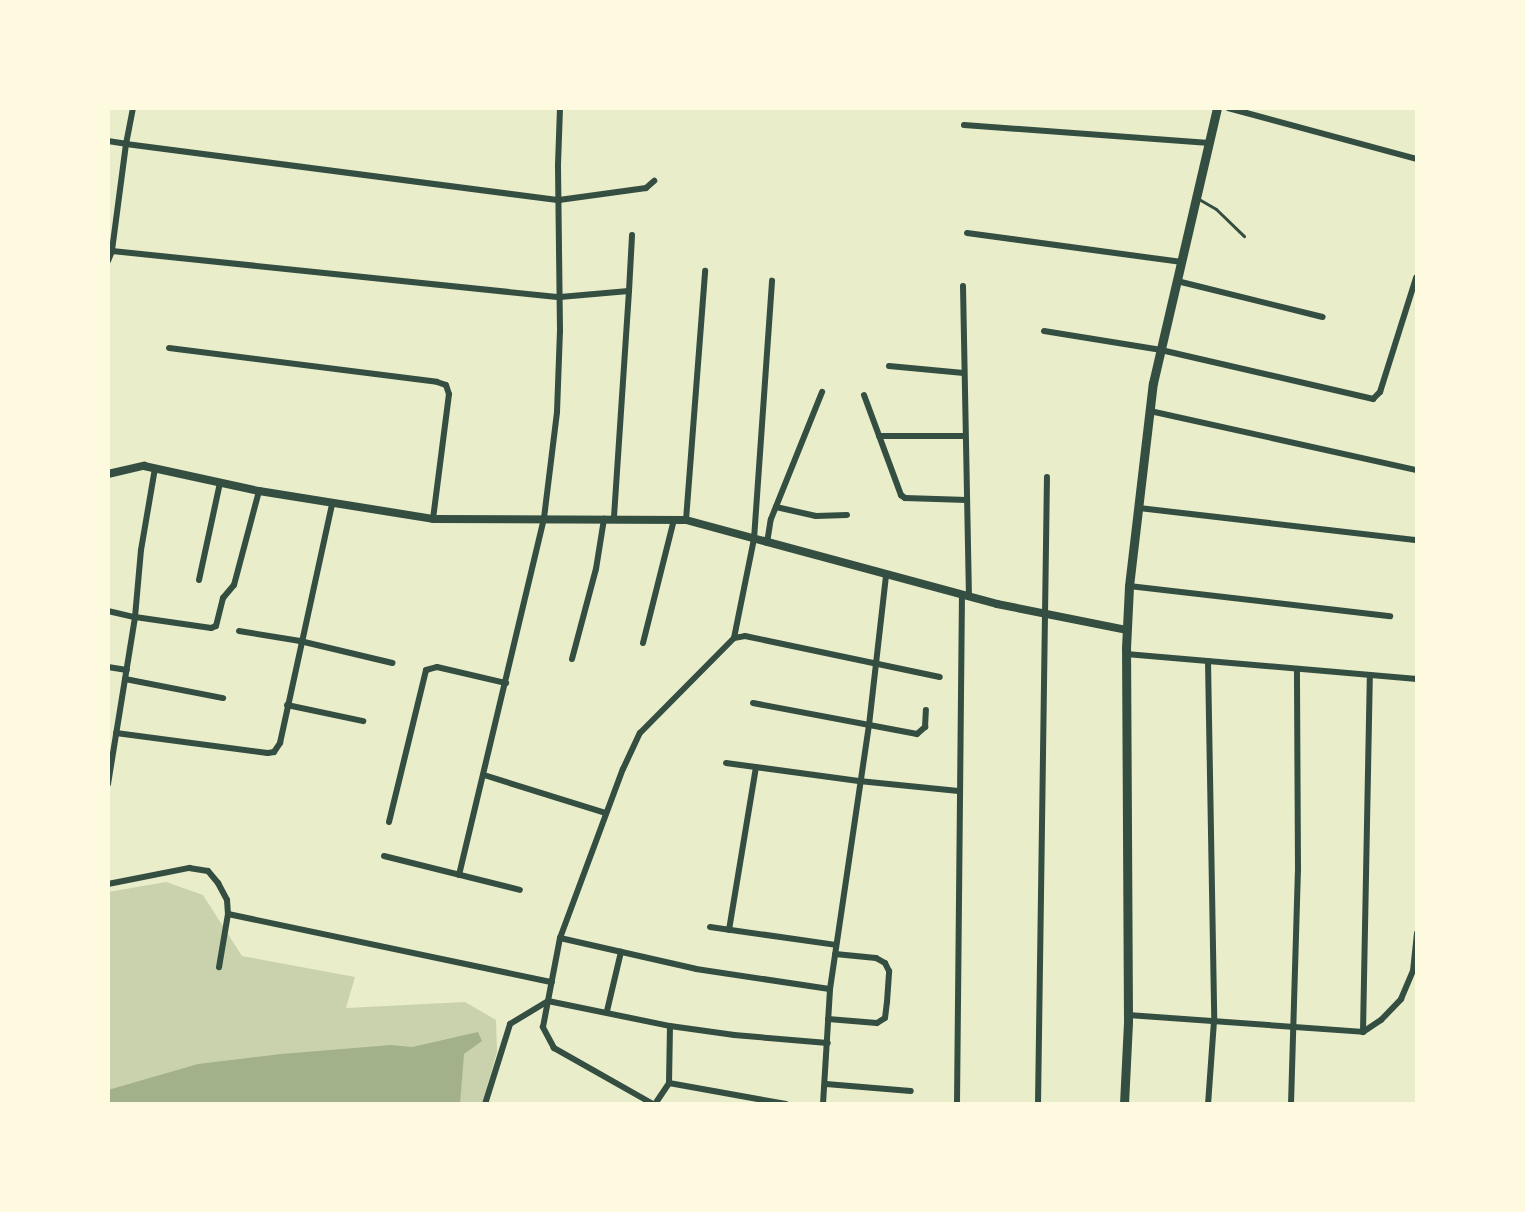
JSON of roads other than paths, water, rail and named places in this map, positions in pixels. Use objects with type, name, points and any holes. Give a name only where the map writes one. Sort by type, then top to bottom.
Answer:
[{"type":"main road","points":[[1124,1104],[1128,1016],[1126,654],[1129,586],[1150,411],[1161,350],[1217,108]]},
{"type":"street","points":[[108,261],[112,251],[111,226],[134,108]]},
{"type":"street","points":[[459,875],[544,518],[557,412],[560,297],[560,108]]},
{"type":"street","points":[[1228,108],[1417,159]]},
{"type":"street","points":[[964,124],[1209,142]]},
{"type":"street","points":[[108,141],[559,200],[646,188],[654,181]]},
{"type":"street","points":[[967,232],[1182,262]]},
{"type":"street","points":[[614,519],[632,235]]},
{"type":"street","points":[[112,251],[560,297],[629,291]]},
{"type":"street","points":[[686,520],[705,271]]},
{"type":"street","points":[[1044,331],[1161,350],[1373,399],[1380,392],[1416,279]]},
{"type":"street","points":[[669,1026],[669,1083],[654,1104],[554,1048],[543,1027],[560,938],[605,813],[640,733],[734,638],[754,539],[772,281]]},
{"type":"street","points":[[1177,281],[1323,317]]},
{"type":"street","points":[[957,1104],[959,791],[967,500],[963,286]]},
{"type":"street","points":[[169,348],[446,385],[449,394],[433,519]]},
{"type":"street","points":[[889,366],[964,373]]},
{"type":"street","points":[[767,543],[776,507],[822,392]]},
{"type":"street","points":[[864,395],[897,489],[905,498],[967,500]]},
{"type":"street","points":[[1150,411],[1417,470]]},
{"type":"street","points":[[879,436],[966,436]]},
{"type":"street","points":[[108,474],[144,466],[259,491],[433,519],[686,520],[965,596],[1127,630]]},
{"type":"street","points":[[108,784],[135,617],[141,550],[155,468]]},
{"type":"street","points":[[1038,1104],[1043,614],[1047,477]]},
{"type":"street","points":[[199,580],[220,483]]},
{"type":"street","points":[[108,611],[211,628],[216,626],[223,598],[234,585],[259,491]]},
{"type":"street","points":[[116,733],[274,752],[280,744],[300,641],[332,504]]},
{"type":"street","points":[[776,507],[816,516],[847,514]]},
{"type":"street","points":[[1138,508],[1417,540]]},
{"type":"street","points":[[572,659],[596,569],[604,519]]},
{"type":"street","points":[[642,643],[674,520]]},
{"type":"street","points":[[823,1104],[830,989],[869,725],[874,663],[886,575]]},
{"type":"street","points":[[1129,586],[1390,616]]},
{"type":"street","points":[[239,630],[300,641],[392,663]]},
{"type":"street","points":[[734,638],[745,636],[940,677]]},
{"type":"street","points":[[1126,654],[1417,679]]},
{"type":"street","points":[[1208,661],[1214,1021],[1208,1104]]},
{"type":"street","points":[[108,667],[127,670]]},
{"type":"street","points":[[388,822],[426,670],[437,667],[506,683]]},
{"type":"street","points":[[1291,1104],[1295,1026],[1297,669]]},
{"type":"street","points":[[1363,1032],[1370,675]]},
{"type":"street","points":[[125,679],[223,698]]},
{"type":"street","points":[[753,703],[917,734],[925,727],[926,710]]},
{"type":"street","points":[[288,705],[363,721]]},
{"type":"street","points":[[726,763],[859,781],[959,791]]},
{"type":"street","points":[[729,930],[756,767]]},
{"type":"street","points":[[484,775],[605,813]]},
{"type":"street","points":[[384,856],[520,890]]},
{"type":"street","points":[[108,884],[189,868],[208,871],[227,900],[228,914],[219,967]]},
{"type":"street","points":[[228,914],[552,982]]},
{"type":"street","points":[[710,927],[836,945]]},
{"type":"street","points":[[1128,1016],[1363,1032],[1381,1020],[1401,999],[1413,971],[1417,933]]},
{"type":"street","points":[[560,938],[696,969],[830,989]]},
{"type":"street","points":[[606,1011],[621,952]]},
{"type":"street","points":[[828,1019],[882,1022],[887,1002],[889,971],[885,963],[876,958],[835,954]]},
{"type":"street","points":[[485,1104],[510,1024],[548,1001],[606,1011],[669,1026],[734,1035],[828,1043]]},
{"type":"street","points":[[669,1083],[786,1104]]},
{"type":"street","points":[[826,1084],[911,1091]]},
{"type":"lane","points":[[1195,198],[1216,209],[1244,236]]}]
